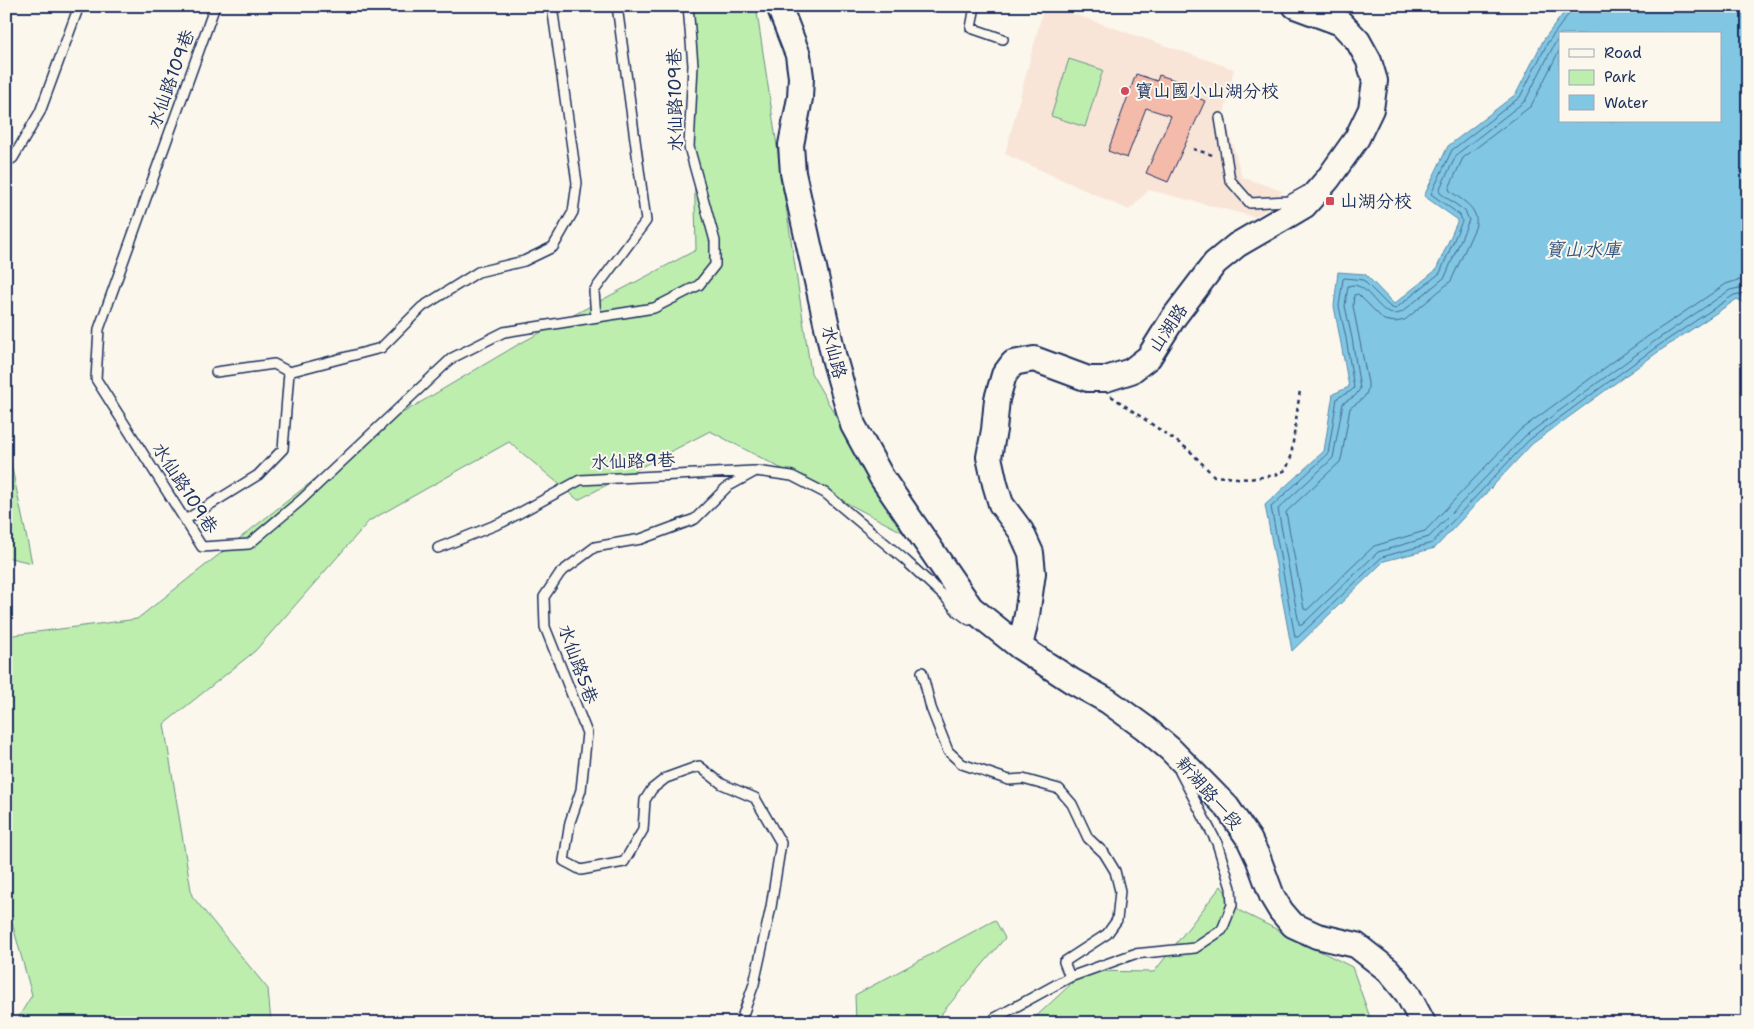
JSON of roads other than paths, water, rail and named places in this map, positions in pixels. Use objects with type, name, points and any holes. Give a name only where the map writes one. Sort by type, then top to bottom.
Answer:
[{"type":"street","name":"水仙路","points":[[778,6],[798,55],[801,77],[800,98],[791,145],[793,173],[834,358],[853,425],[882,478],[971,608],[1020,646]]},
{"type":"street","name":"山湖路","points":[[1020,646],[1033,573],[1031,553],[1021,531],[1001,504],[989,457],[997,399],[1004,375],[1013,363],[1034,358],[1088,379],[1106,379],[1131,372],[1149,357],[1174,317],[1215,263],[1237,245],[1304,206],[1328,179],[1357,138],[1371,109],[1375,81],[1369,61],[1358,41],[1341,23],[1295,6]]},
{"type":"street","name":"新湖路一段","points":[[1020,646],[1108,701],[1170,749],[1226,807],[1249,839],[1272,896],[1281,912],[1294,926],[1317,936],[1356,945],[1388,970],[1407,993],[1423,1023]]},
{"type":"lane","points":[[6,162],[12,158],[40,112],[79,6]]},
{"type":"lane","name":"水仙路109巷","points":[[215,6],[99,329],[96,379],[202,547],[249,544],[300,501],[452,358],[504,332],[654,308],[699,285],[715,266],[714,241],[689,147],[693,65],[688,6]]},
{"type":"lane","points":[[216,372],[274,364],[289,372],[381,348],[422,307],[478,272],[524,261],[553,247],[573,212],[576,183],[552,6]]},
{"type":"lane","points":[[596,317],[594,292],[646,221],[617,6]]},
{"type":"lane","points":[[975,6],[971,28],[1003,39]]},
{"type":"lane","points":[[1220,118],[1230,180],[1250,203],[1288,201],[1328,179]]},
{"type":"lane","points":[[185,520],[258,475],[283,448],[289,372]]},
{"type":"lane","points":[[756,471],[792,476],[825,493],[905,560],[946,598],[958,612],[974,623],[1020,646]]},
{"type":"lane","name":"水仙路9巷","points":[[438,548],[503,522],[580,480],[756,471]]},
{"type":"lane","name":"水仙路5巷","points":[[740,1023],[754,984],[771,907],[781,843],[755,798],[722,784],[699,766],[666,778],[652,789],[645,800],[643,830],[624,862],[582,870],[564,861],[570,822],[581,790],[587,734],[546,627],[544,597],[560,573],[595,547],[641,539],[695,519],[727,487],[756,471]]},
{"type":"lane","points":[[922,672],[930,708],[948,751],[962,764],[1008,780],[1030,780],[1059,789],[1072,804],[1088,838],[1104,853],[1115,871],[1120,891],[1117,920],[1106,934],[1064,962],[1070,977]]},
{"type":"lane","points":[[994,1023],[995,1018],[1070,977],[1134,954],[1195,948],[1222,930],[1232,905],[1231,888],[1217,843],[1170,749]]},
{"type":"water","name":"寶山水庫","points":[[1569,6],[1748,6],[1748,305],[1737,299],[1658,352],[1532,444],[1435,548],[1384,561],[1292,651],[1265,505],[1324,451],[1333,394],[1349,387],[1334,306],[1338,272],[1365,274],[1394,304],[1436,270],[1458,220],[1424,196],[1448,146],[1516,94],[1544,39]]},
{"type":"place","name":"寶山國小山湖分校","points":[[1125,91]]},
{"type":"place","name":"山湖分校","points":[[1330,201]]}]
